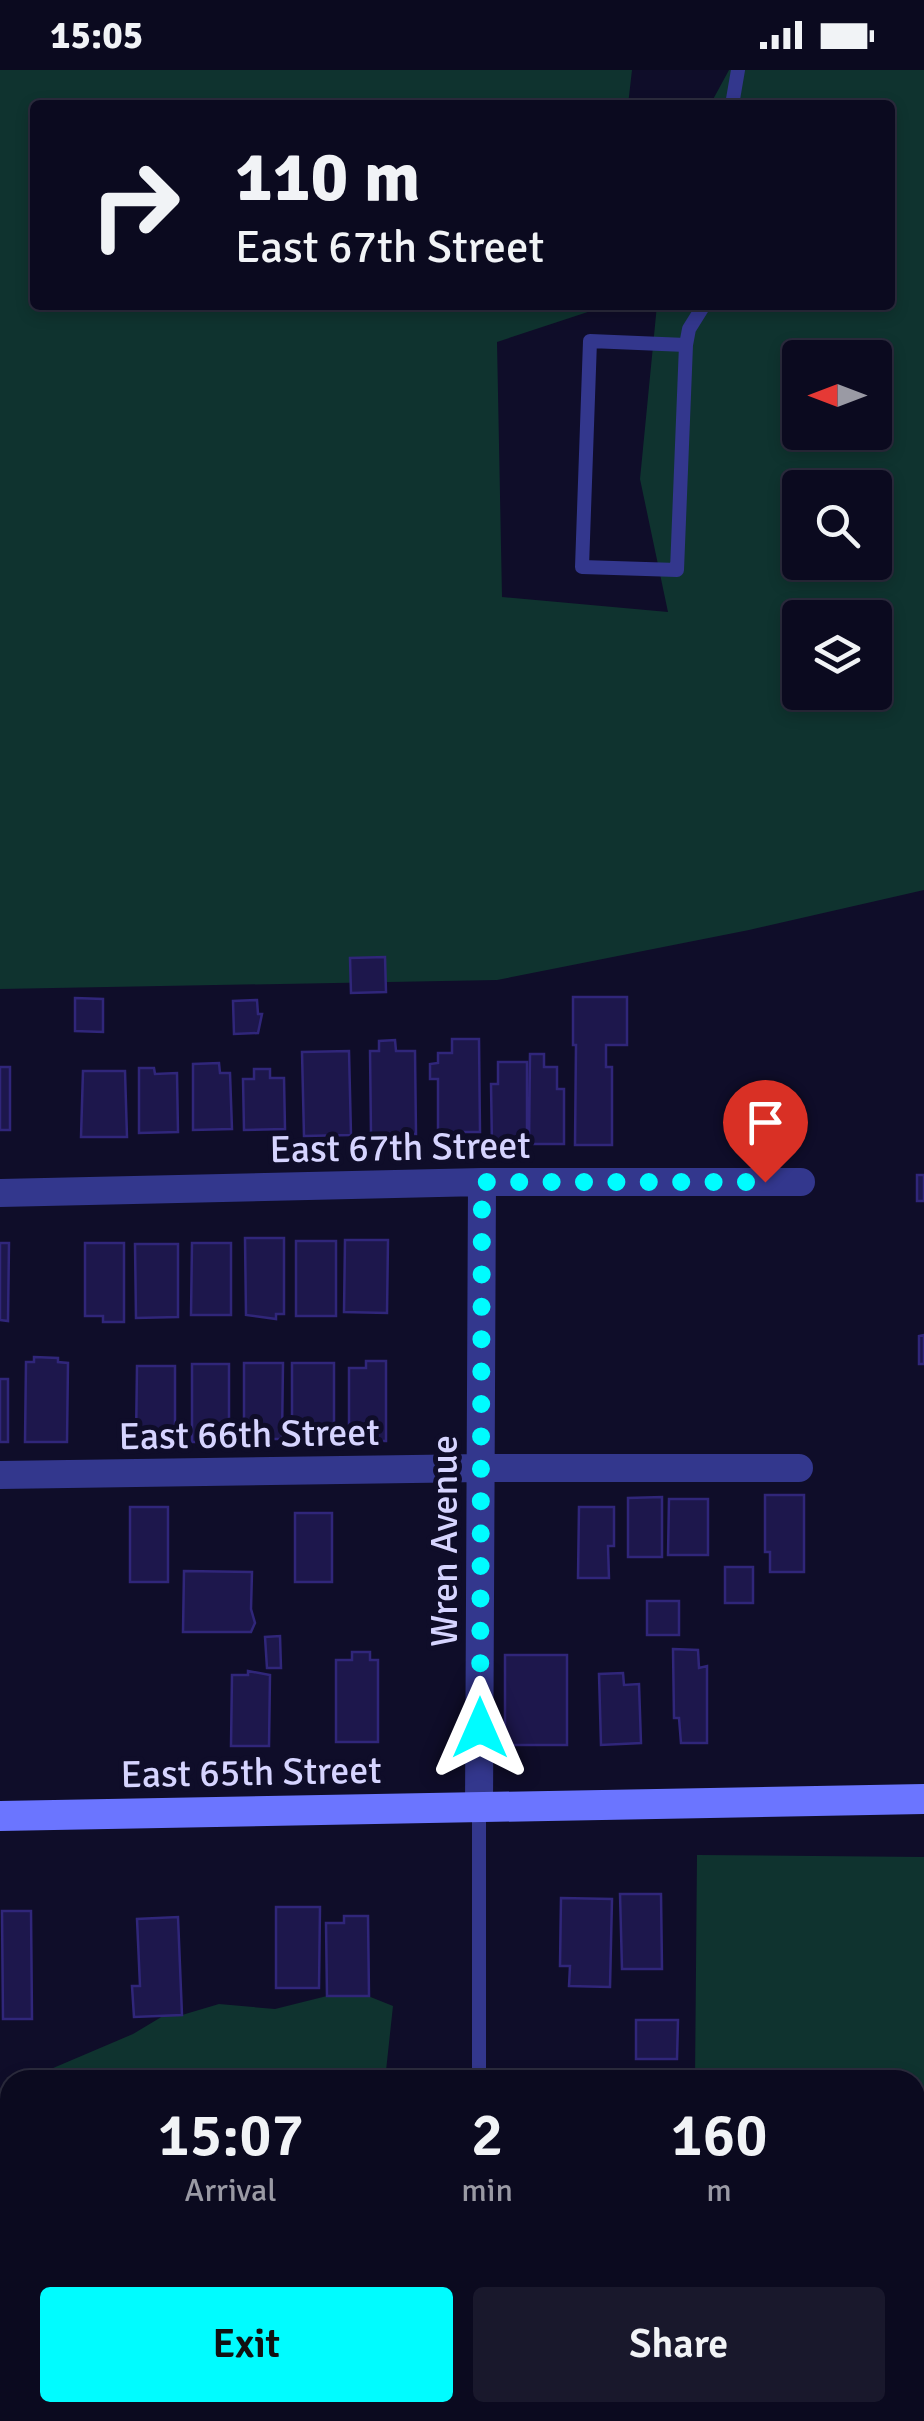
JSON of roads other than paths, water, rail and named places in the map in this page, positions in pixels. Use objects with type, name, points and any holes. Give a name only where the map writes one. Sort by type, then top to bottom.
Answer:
[{"type":"street","name":"East 67th Street","points":[[0,1192],[482,1182],[801,1182]]},
{"type":"street","name":"Wren Avenue","points":[[479,1808],[482,1182]]},
{"type":"street","name":"East 66th Street","points":[[0,1475],[798,1468]]},
{"type":"street","name":"East 65th Street","points":[[0,1816],[924,1799]]},
{"type":"lane","points":[[733,100],[738,70]]},
{"type":"lane","points":[[686,345],[590,341],[582,567],[676,570],[686,345],[689,329],[701,310]]},
{"type":"lane","name":"Wren Avenue","points":[[479,1808],[479,2070]]}]
